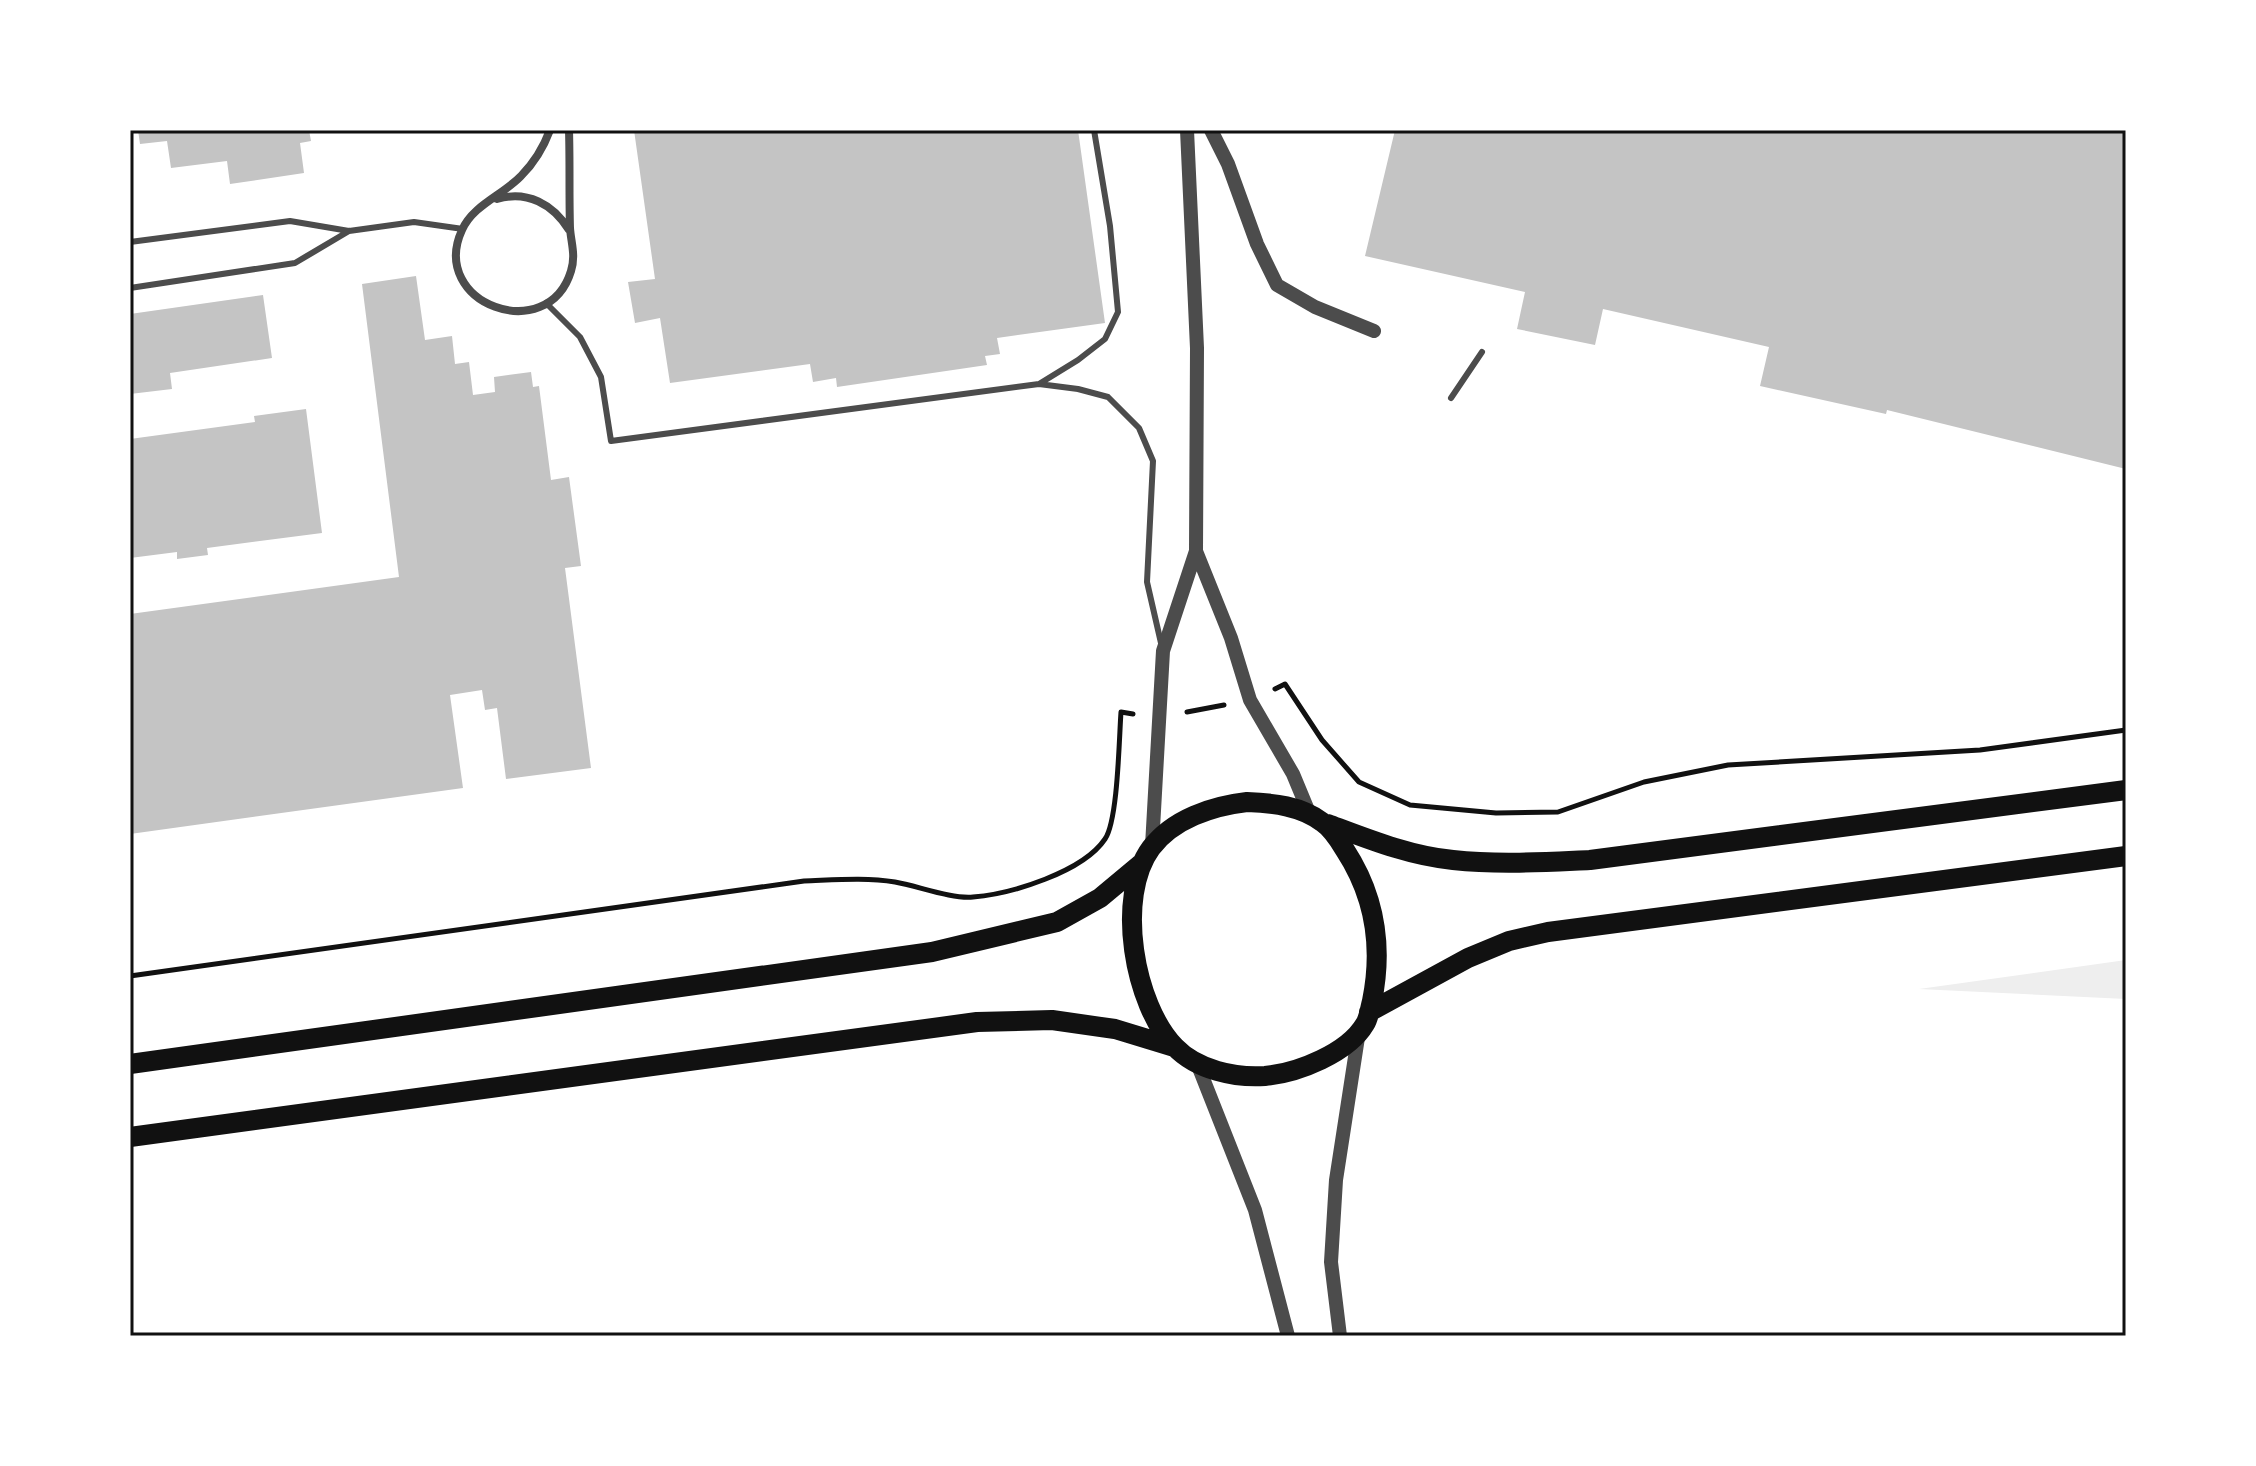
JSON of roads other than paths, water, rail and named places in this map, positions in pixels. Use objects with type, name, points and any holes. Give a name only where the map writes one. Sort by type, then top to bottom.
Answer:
[{"type":"main road","points":[[130,1064],[932,952],[1021,933],[1057,922],[1100,898],[1168,831],[1186,820],[1226,805],[1268,803],[1387,846],[1451,860],[1517,864],[1590,860],[2126,790]]},
{"type":"main road","points":[[130,1137],[977,1022],[1052,1020],[1115,1029],[1174,1047],[1197,1063],[1220,1072],[1266,1076],[1291,1071],[1308,1066],[1340,1049],[1365,1024],[1377,962],[1373,911],[1355,864],[1317,819]]},
{"type":"main road","points":[[1147,854],[1135,890],[1132,917],[1138,972],[1158,1024],[1174,1047]]},
{"type":"main road","points":[[1369,1012],[1468,958],[1509,941],[1548,932],[2126,856]]},
{"type":"street","points":[[550,130],[546,142],[521,176],[474,213],[463,229],[457,246],[458,265],[464,283],[476,297],[492,307],[510,312],[529,310],[546,303],[561,290],[571,273],[574,253],[570,233],[569,130]]},
{"type":"street","points":[[1147,854],[1163,651],[1196,551],[1197,348],[1187,130]]},
{"type":"street","points":[[1211,130],[1277,285],[1315,307],[1374,331]]},
{"type":"street","points":[[488,202],[506,196],[526,197],[545,203],[560,216],[570,233]]},
{"type":"street","points":[[1196,551],[1231,638],[1250,700],[1317,819]]},
{"type":"street","points":[[1340,1336],[1331,1262],[1336,1180],[1359,1031]]},
{"type":"street","points":[[1197,1063],[1255,1210],[1288,1336]]},
{"type":"lane","points":[[1039,384],[1105,339],[1118,312],[1110,226],[1094,130]]},
{"type":"lane","points":[[130,242],[290,221],[349,231],[414,222],[463,229]]},
{"type":"lane","points":[[130,288],[295,263],[349,231]]},
{"type":"lane","points":[[546,303],[580,337],[601,377],[611,441],[1039,384],[1108,397],[1139,428],[1153,461],[1147,582],[1163,651]]},
{"type":"lane","points":[[1451,398],[1482,352]]}]
